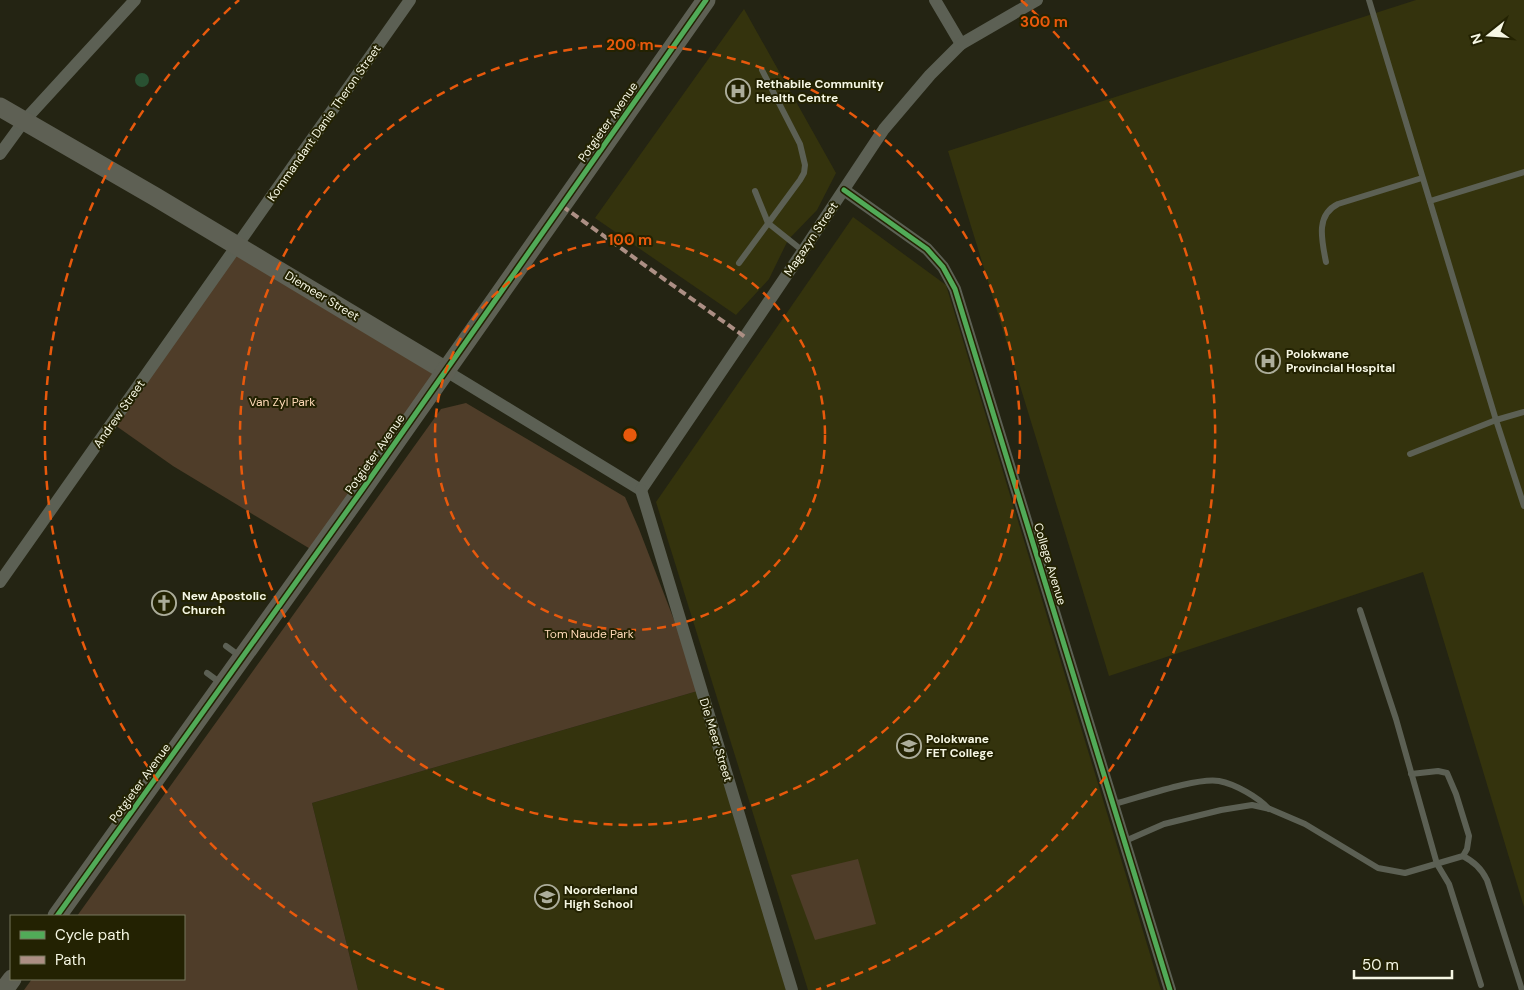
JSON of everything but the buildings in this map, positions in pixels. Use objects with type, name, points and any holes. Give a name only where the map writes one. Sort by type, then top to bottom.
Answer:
[{"type":"street","points":[[0,154],[24,121],[135,0]]},
{"type":"street","name":"Kommandant Danie Theron Street","points":[[238,246],[410,0]]},
{"type":"street","name":"Potgieter Avenue","points":[[58,915],[446,371],[706,0]]},
{"type":"street","points":[[936,0],[961,44]]},
{"type":"street","name":"Magazyn Street","points":[[641,490],[884,129],[930,75],[961,44],[1036,0]]},
{"type":"street","name":"Diemeer Street","points":[[0,107],[238,246],[641,490]]},
{"type":"street","name":"College Avenue","points":[[844,190],[927,249],[943,267],[955,289],[1170,990]]},
{"type":"street","name":"Andrew Street","points":[[0,582],[238,246]]},
{"type":"street","name":"Die Meer Street","points":[[641,490],[792,990]]},
{"type":"lane","points":[[1369,0],[1496,420],[1524,506]]},
{"type":"lane","points":[[739,263],[802,177],[804,161],[800,144],[762,70]]},
{"type":"lane","points":[[1430,201],[1524,172]]},
{"type":"lane","points":[[1326,262],[1322,243],[1322,222],[1324,214],[1329,208],[1422,178]]},
{"type":"lane","points":[[756,191],[768,223],[803,251]]},
{"type":"lane","points":[[1410,454],[1496,420],[1524,412]]},
{"type":"lane","points":[[1360,610],[1396,719],[1437,864],[1449,884],[1481,985]]},
{"type":"lane","points":[[226,646],[242,658]]},
{"type":"lane","points":[[207,672],[223,685]]},
{"type":"lane","points":[[1125,841],[1164,824],[1221,810],[1252,805],[1305,824],[1378,868],[1405,874],[1463,856],[1467,850],[1469,836],[1456,794],[1447,773],[1438,771],[1411,774]]},
{"type":"lane","points":[[1114,804],[1195,782],[1218,781],[1261,800],[1270,810]]},
{"type":"lane","points":[[1463,856],[1474,862],[1482,870],[1487,880],[1522,990]]},
{"type":"shaded area","name":"Polokwane Provincial Hospital","points":[[1416,0],[1524,0],[1524,907],[1423,572],[1109,676],[948,151]]},
{"type":"shaded area","name":"Rethabile Community Health Centre","points":[[744,9],[836,173],[817,210],[788,240],[769,279],[736,315],[595,218]]},
{"type":"shaded area","points":[[139,73],[145,73],[149,80],[145,87],[139,87],[135,83],[135,77]]},
{"type":"shaded area","name":"Polokwane FET College","points":[[853,217],[946,285],[1161,990],[808,990],[656,502]]},
{"type":"shaded area","name":"Noorderland High School","points":[[701,690],[786,990],[358,990],[312,803]]},
{"type":"green space","name":"Van Zyl Park","points":[[237,246],[446,371],[317,553],[173,466],[112,423]]},
{"type":"green space","name":"Tom Naude Park","points":[[466,403],[625,497],[701,690],[312,803],[358,990],[24,990],[31,980],[185,980],[185,915],[78,915],[441,409]]},
{"type":"green space","points":[[858,859],[876,924],[815,940],[791,875]]},
{"type":"marked path","points":[[562,206],[745,337]]},
{"type":"cycle path","points":[[58,915],[362,490],[706,0]]},
{"type":"cycle path","points":[[844,190],[927,249],[943,267],[955,289],[1170,990]]},
{"type":"place","name":"Rethabile Community Health Centre","points":[[738,91]]},
{"type":"place","name":"Polokwane Provincial Hospital","points":[[1268,361]]},
{"type":"place","name":"New Apostolic Church","points":[[164,603]]},
{"type":"place","name":"Polokwane FET College","points":[[909,746]]},
{"type":"place","name":"Noorderland High School","points":[[547,897]]}]
